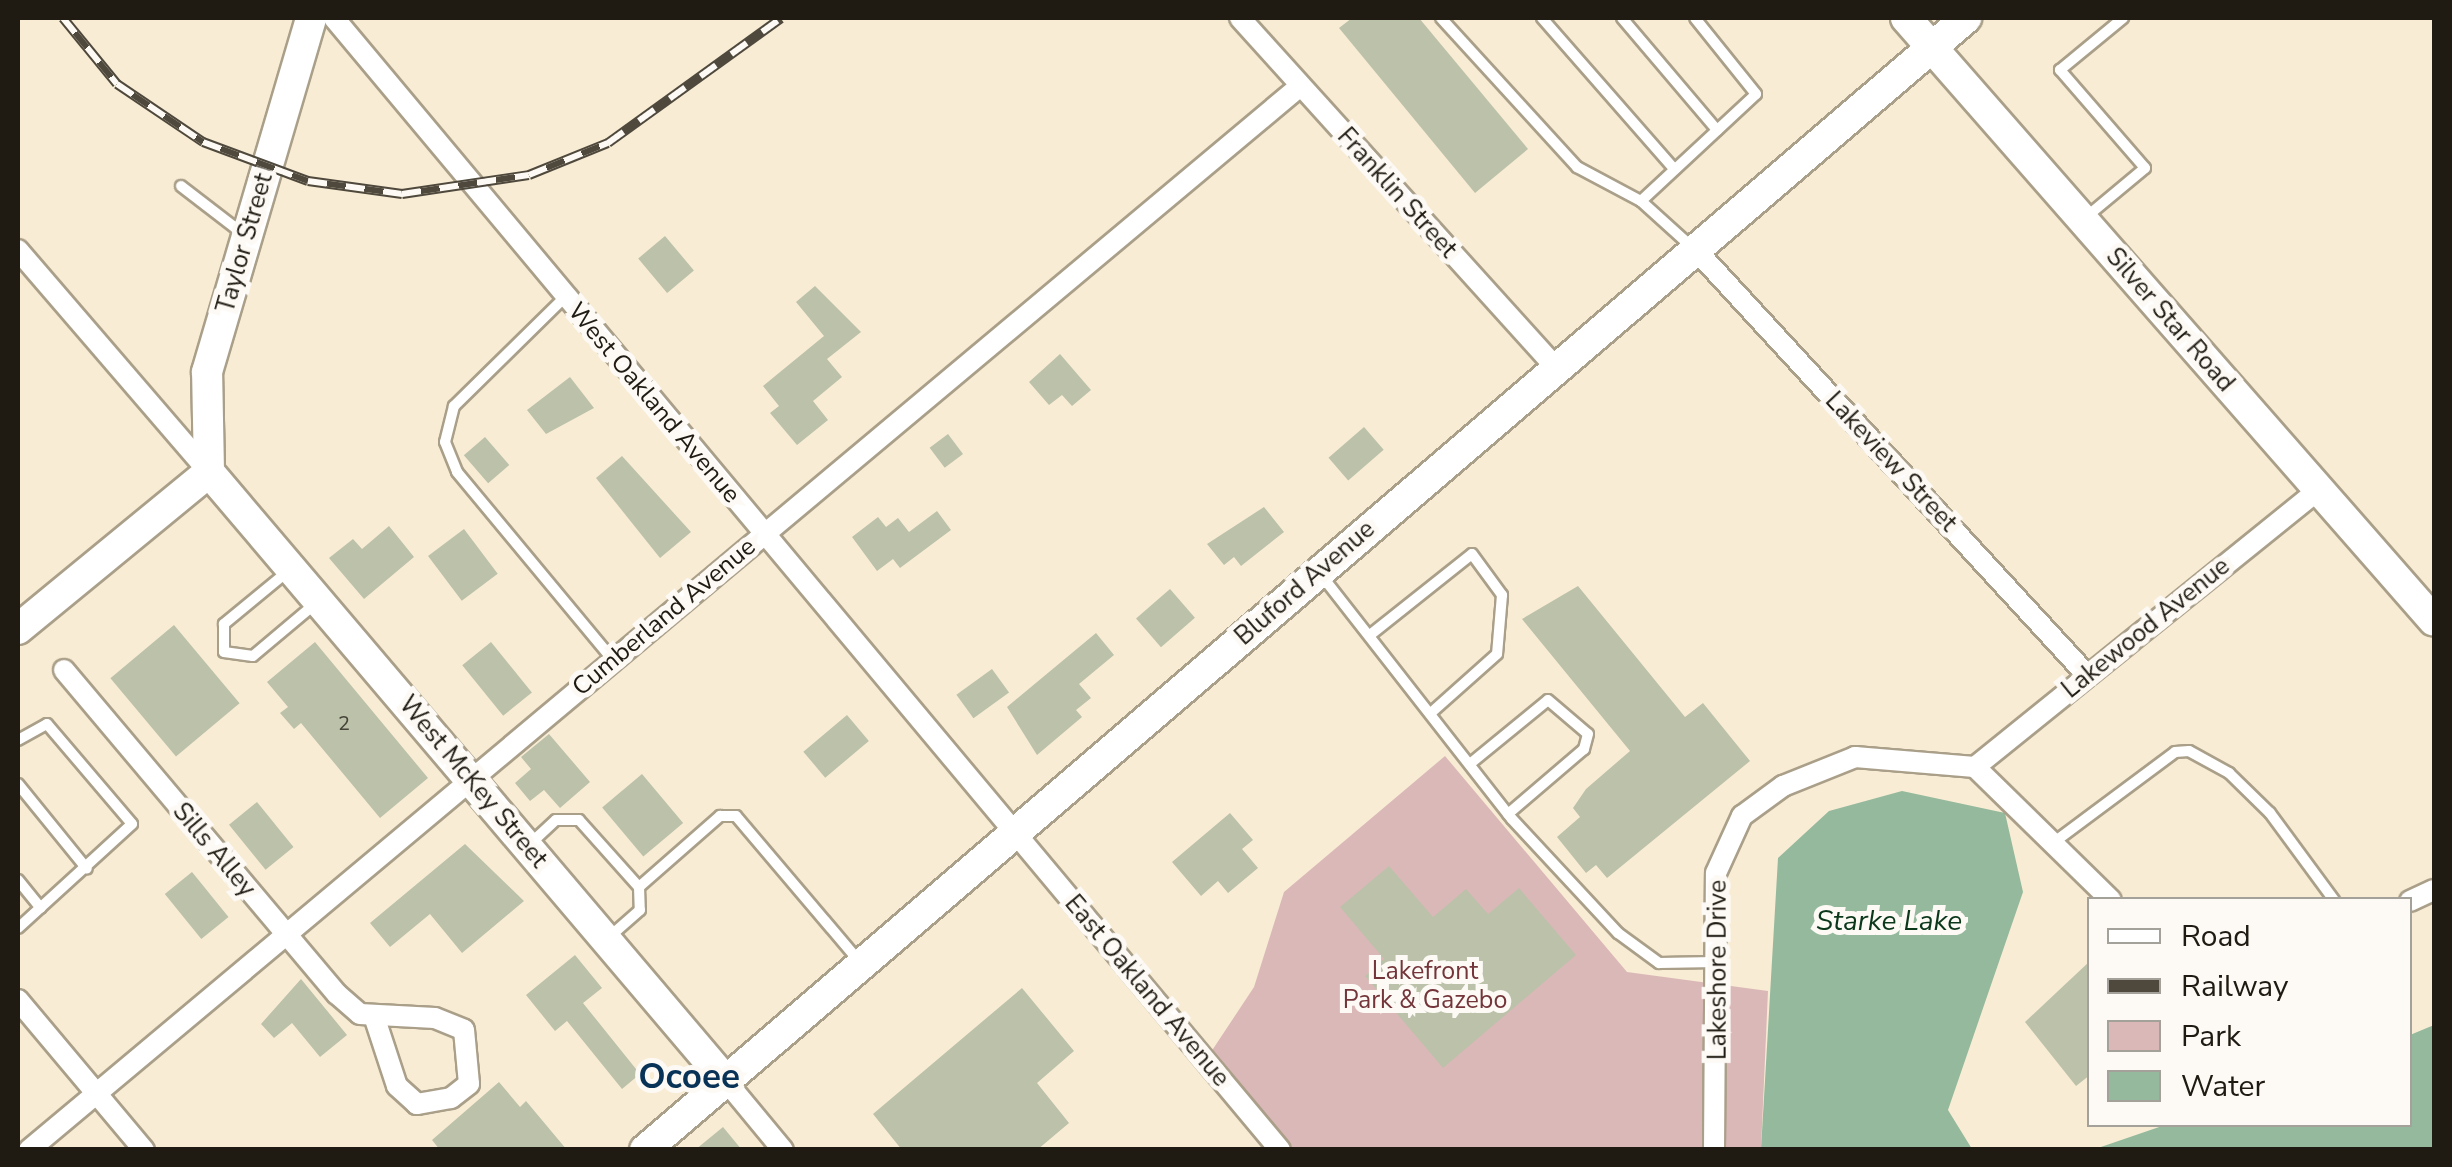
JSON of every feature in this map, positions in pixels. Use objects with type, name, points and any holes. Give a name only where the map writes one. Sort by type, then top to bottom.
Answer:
[{"type":"street","name":"Taylor Street","points":[[214,478],[207,372],[311,18]]},
{"type":"street","name":"West Oakland Avenue","points":[[334,18],[1014,832]]},
{"type":"street","name":"Franklin Street","points":[[1240,18],[1555,367]]},
{"type":"street","name":"Silver Star Road","points":[[1906,18],[2434,621]]},
{"type":"street","name":"Bluford Avenue","points":[[645,1150],[1966,18]]},
{"type":"street","name":"Cumberland Avenue","points":[[29,1150],[1300,86]]},
{"type":"street","name":"West McKey Street","points":[[18,250],[726,1080]]},
{"type":"street","name":"Lakeview Street","points":[[1694,250],[2087,675]]},
{"type":"street","points":[[18,629],[214,478]]},
{"type":"street","name":"Lakewood Avenue","points":[[1976,767],[2318,490]]},
{"type":"street","name":"Sills Alley","points":[[64,670],[337,994],[374,1016]]},
{"type":"street","name":"Lakeshore Drive","points":[[1714,1150],[1719,962],[1716,872],[1742,816],[1783,786],[1856,756],[1976,767]]},
{"type":"street","points":[[1976,767],[2056,840],[2108,897]]},
{"type":"street","name":"East Oakland Avenue","points":[[1014,832],[1280,1150]]},
{"type":"street","points":[[18,1000],[144,1150]]},
{"type":"street","points":[[374,1016],[435,1018],[464,1030],[469,1084],[451,1098],[416,1104],[397,1086],[374,1016]]},
{"type":"street","points":[[726,1080],[783,1150]]},
{"type":"lane","points":[[1441,18],[1578,167],[1641,201],[1694,250]]},
{"type":"lane","points":[[1542,18],[1674,169]]},
{"type":"lane","points":[[1622,18],[1717,130]]},
{"type":"lane","points":[[1641,201],[1756,94],[1695,18]]},
{"type":"lane","points":[[2083,219],[2145,168],[2060,70],[2123,18]]},
{"type":"lane","points":[[181,186],[247,237]]},
{"type":"lane","points":[[566,297],[454,406],[445,442],[457,472],[613,660]]},
{"type":"lane","points":[[1370,635],[1472,554],[1502,594],[1497,654],[1432,712]]},
{"type":"lane","points":[[291,568],[224,624],[224,652],[253,656],[318,601]]},
{"type":"lane","points":[[1318,571],[1508,814],[1641,953],[1658,962],[1719,962]]},
{"type":"lane","points":[[1471,763],[1548,700],[1588,734],[1584,749],[1508,814]]},
{"type":"lane","points":[[18,740],[47,724],[132,824],[18,928]]},
{"type":"lane","points":[[2056,840],[2174,752],[2189,751],[2270,813],[2332,897]]},
{"type":"lane","points":[[18,784],[86,868]]},
{"type":"lane","points":[[527,846],[567,815],[639,888],[640,910],[606,940]]},
{"type":"lane","points":[[639,888],[720,816],[736,816],[862,964]]},
{"type":"lane","points":[[18,880],[41,908]]},
{"type":"green space","name":"Lakefront Park & Gazebo","points":[[1445,756],[1627,972],[1768,991],[1761,1149],[1293,1149],[1211,1052],[1254,987],[1284,892]]},
{"type":"water","name":"Starke Lake","points":[[1902,791],[2005,813],[2023,892],[1948,1110],[1972,1149],[1761,1149],[1778,858],[1829,811]]},
{"type":"water","points":[[2434,1025],[2434,1149],[2095,1149],[2159,1127],[2412,1127],[2412,1034]]},
{"type":"building","points":[[1352,18],[1419,18],[1528,149],[1475,193],[1339,28]]},
{"type":"building","points":[[665,236],[694,270],[667,293],[638,258]]},
{"type":"building","points":[[815,286],[861,332],[827,359],[842,377],[813,401],[828,420],[797,445],[770,413],[779,406],[763,386],[824,336],[796,302]]},
{"type":"building","points":[[1060,354],[1091,390],[1072,406],[1062,395],[1049,405],[1029,382]]},
{"type":"building","points":[[570,377],[594,408],[546,434],[527,410]]},
{"type":"building","points":[[1364,427],[1384,450],[1348,480],[1329,458]]},
{"type":"building","points":[[948,434],[963,454],[945,468],[930,448]]},
{"type":"building","points":[[485,437],[509,465],[488,483],[464,455]]},
{"type":"building","points":[[622,456],[691,532],[660,558],[596,478]]},
{"type":"building","points":[[1264,507],[1284,532],[1241,566],[1234,557],[1224,565],[1207,544]]},
{"type":"building","points":[[937,511],[951,530],[900,568],[893,559],[877,571],[852,537],[878,517],[886,527],[898,518],[909,532]]},
{"type":"building","points":[[389,526],[414,557],[364,599],[329,558],[353,539],[362,549]]},
{"type":"building","points":[[464,529],[498,574],[462,601],[428,556]]},
{"type":"building","points":[[1578,586],[1685,717],[1703,703],[1750,761],[1607,878],[1596,865],[1586,873],[1557,837],[1580,817],[1573,808],[1586,789],[1630,751],[1522,619]]},
{"type":"building","points":[[1170,589],[1195,618],[1161,647],[1136,619]]},
{"type":"building","points":[[174,625],[240,703],[176,756],[110,678]]},
{"type":"building","points":[[1096,633],[1114,655],[1079,684],[1091,698],[1076,710],[1082,717],[1037,755],[1007,707]]},
{"type":"building","points":[[315,642],[428,778],[380,818],[301,723],[294,729],[280,713],[288,707],[267,682]]},
{"type":"building","points":[[491,642],[532,693],[503,716],[462,665]]},
{"type":"building","points":[[992,669],[1009,692],[973,718],[956,695]]},
{"type":"building","points":[[847,715],[869,741],[825,778],[803,752]]},
{"type":"building","points":[[549,734],[590,782],[560,808],[544,790],[530,801],[515,783],[531,769],[521,757]]},
{"type":"building","points":[[642,774],[683,823],[643,856],[602,807]]},
{"type":"building","points":[[257,802],[294,847],[266,870],[229,825]]},
{"type":"building","points":[[1230,813],[1253,840],[1242,849],[1258,868],[1228,893],[1218,881],[1201,896],[1172,862]]},
{"type":"building","points":[[465,844],[524,901],[462,953],[430,914],[390,947],[370,923]]},
{"type":"building","points":[[1389,866],[1433,917],[1466,889],[1488,914],[1519,888],[1576,955],[1443,1068],[1365,976],[1384,959],[1340,907]]},
{"type":"building","points":[[192,872],[229,917],[201,939],[165,894]]},
{"type":"building","points":[[575,955],[602,988],[583,1003],[640,1074],[622,1089],[567,1021],[555,1031],[526,995]]},
{"type":"building","points":[[2087,964],[2087,1077],[2076,1086],[2025,1022]]},
{"type":"building","points":[[301,979],[347,1035],[320,1057],[292,1023],[274,1038],[261,1024]]},
{"type":"building","points":[[1022,988],[1074,1051],[1037,1083],[1069,1123],[1037,1150],[902,1150],[873,1114]]},
{"type":"building","points":[[499,1082],[520,1107],[526,1101],[567,1150],[440,1150],[432,1140]]},
{"type":"building","points":[[723,1127],[742,1150],[695,1150]]},
{"type":"railway","points":[[63,18],[117,84],[203,142],[308,181],[402,194],[529,175],[608,143],[781,18]]},
{"type":"district","name":"Ocoee","points":[[689,1077]]}]
